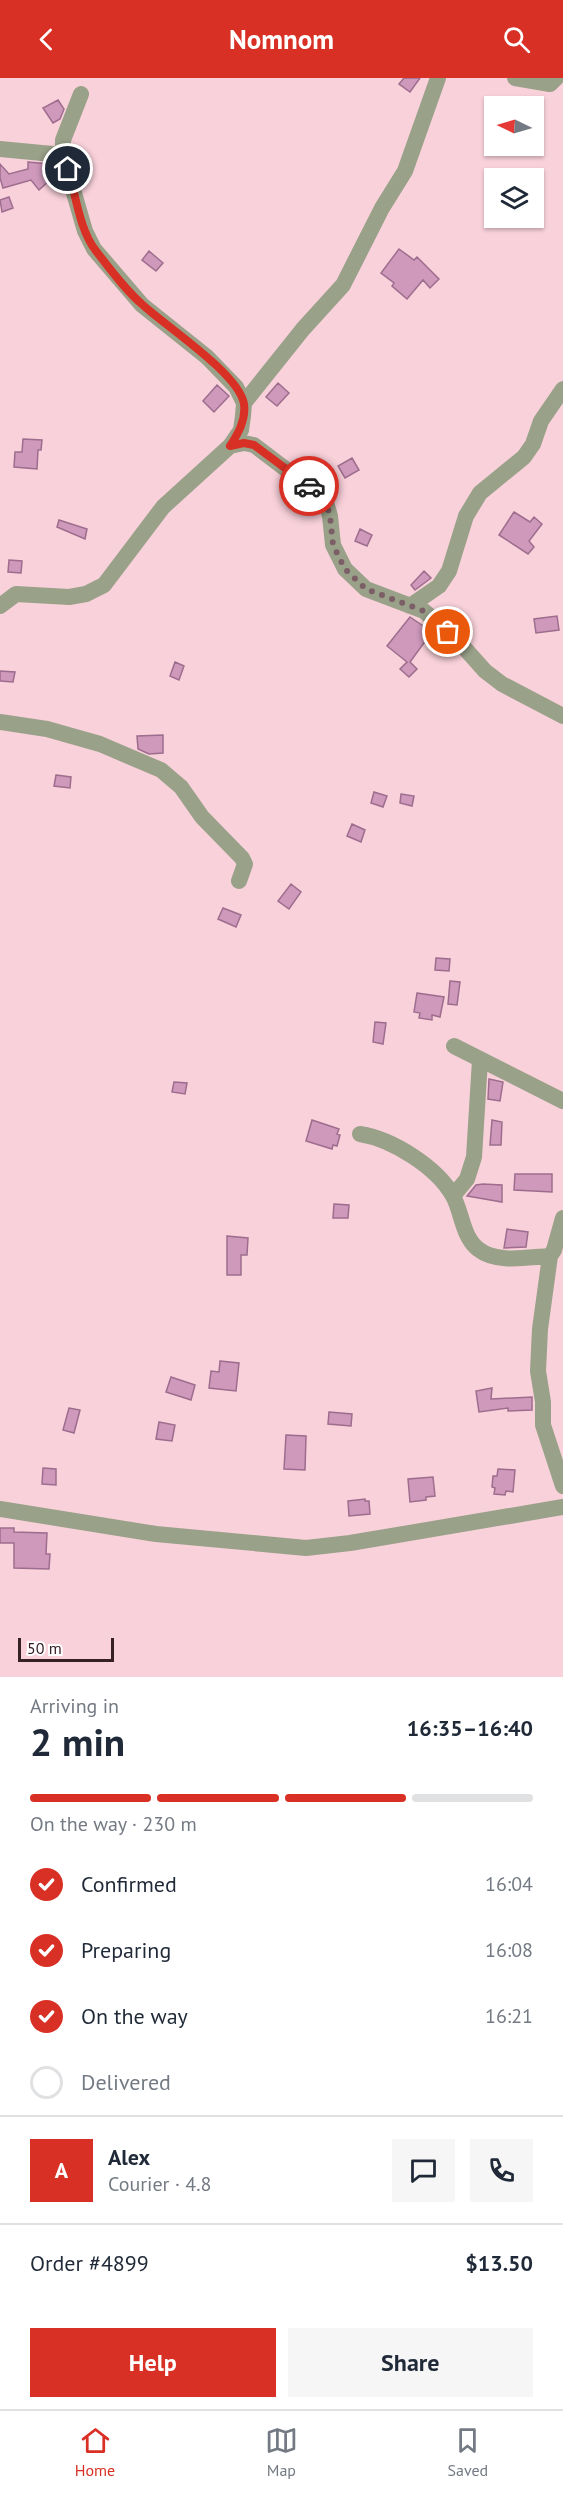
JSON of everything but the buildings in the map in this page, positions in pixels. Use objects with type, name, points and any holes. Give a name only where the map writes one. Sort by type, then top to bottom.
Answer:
[{"type":"street","points":[[244,403],[303,329],[343,285],[382,208],[405,171],[438,78]]},
{"type":"street","points":[[515,78],[550,84],[556,78]]},
{"type":"street","points":[[0,606],[16,594],[37,593],[69,597],[86,594],[104,585],[163,507],[230,446],[241,430],[244,403],[237,387],[207,357],[142,305],[94,249],[85,231],[63,155],[63,140],[81,94]]},
{"type":"street","points":[[0,149],[63,155]]},
{"type":"street","points":[[410,606],[439,586],[449,571],[466,516],[480,493],[524,457],[541,421],[563,389]]},
{"type":"street","points":[[230,446],[244,443],[254,445],[325,499],[330,516],[333,545],[345,569],[366,589],[424,611],[502,684],[563,716]]},
{"type":"street","points":[[0,722],[47,729],[89,741],[161,770],[181,787],[202,817],[242,858],[245,864],[239,881]]},
{"type":"street","points":[[454,1046],[563,1101]]},
{"type":"street","points":[[453,1196],[467,1179],[474,1157],[480,1060]]},
{"type":"street","points":[[360,1134],[384,1139],[403,1149],[439,1179],[453,1196],[460,1220],[478,1249],[506,1258],[550,1256]]},
{"type":"street","points":[[563,1218],[554,1250],[550,1256],[540,1329],[538,1371],[543,1402],[543,1425],[563,1486]]},
{"type":"street","points":[[0,1509],[156,1534],[306,1548],[350,1543],[563,1507]]},
{"type":"way so far","points":[[309,486],[325,499],[330,516],[333,545],[345,569],[366,589],[424,611],[448,632]]},
{"type":"route","points":[[68,169],[85,231],[94,249],[142,305],[207,357],[237,387],[244,403],[243,416],[241,430],[230,446],[244,443],[254,445],[309,486]]}]
